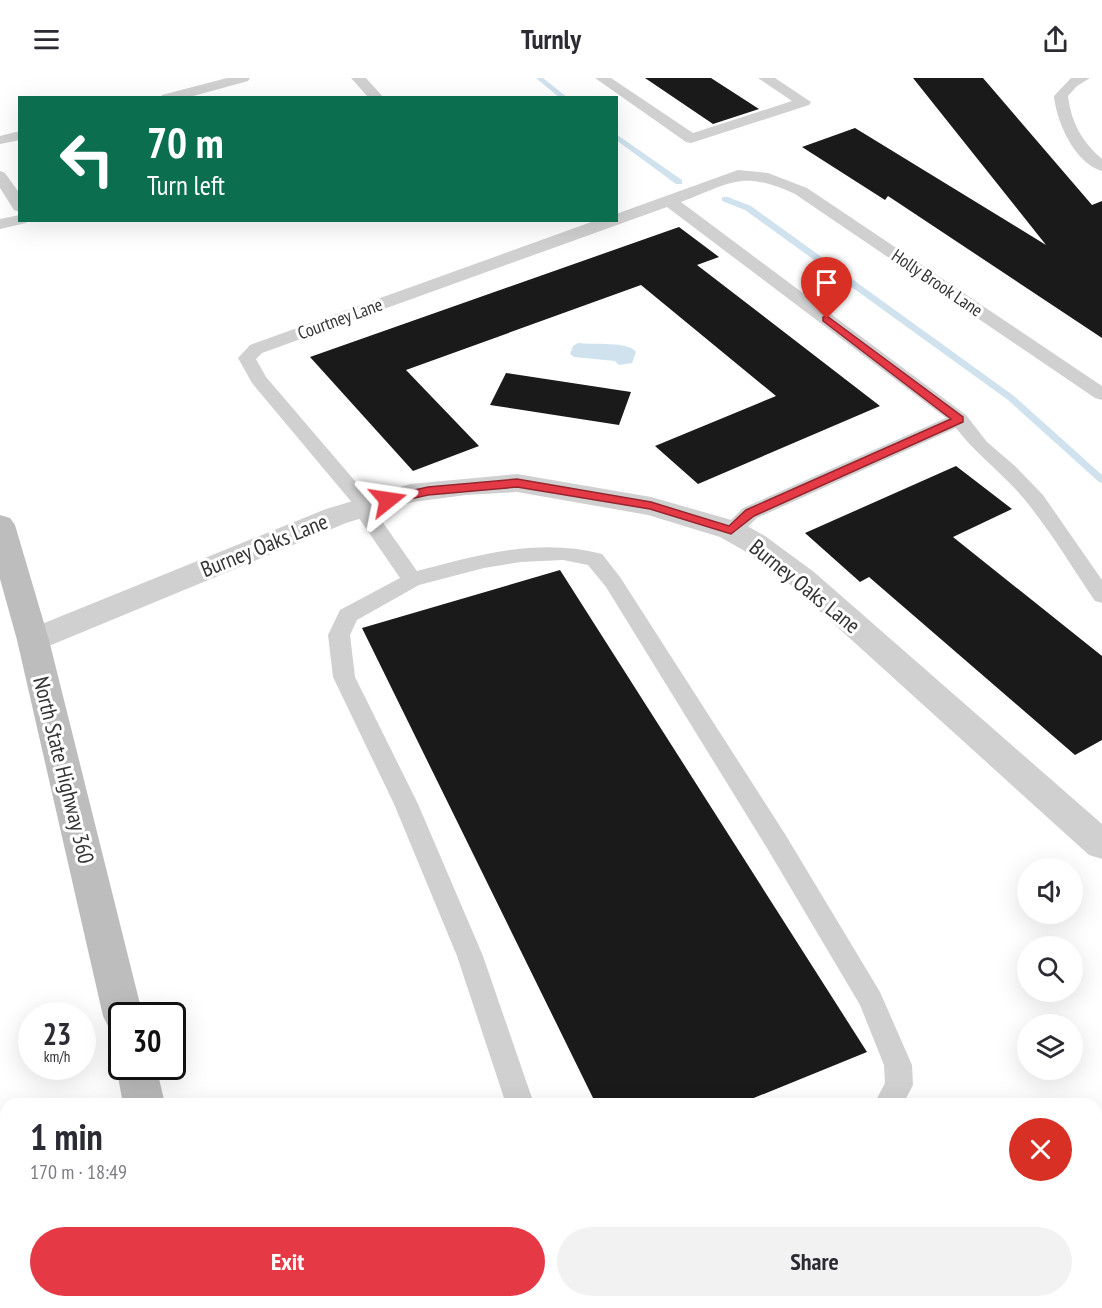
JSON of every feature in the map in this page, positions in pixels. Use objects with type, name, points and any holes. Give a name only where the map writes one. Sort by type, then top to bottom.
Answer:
[{"type":"main road","name":"North State Highway 360","points":[[0,525],[33,640],[120,1002]]},
{"type":"main road","points":[[139,1080],[143,1098]]},
{"type":"street","name":"Burney Oaks Lane","points":[[33,640],[315,524],[410,494],[466,486],[517,483],[651,506],[731,530],[803,579],[1100,840]]},
{"type":"lane","points":[[175,96],[243,78]]},
{"type":"lane","points":[[358,78],[375,96]]},
{"type":"lane","points":[[602,78],[691,139],[804,102],[765,78]]},
{"type":"lane","points":[[1083,78],[1072,83],[1061,96],[1062,111],[1070,132],[1102,166]]},
{"type":"lane","points":[[0,140],[18,136]]},
{"type":"lane","name":"Courtney Lane","points":[[618,219],[738,175],[754,173],[768,176]]},
{"type":"lane","points":[[0,176],[18,204]]},
{"type":"lane","name":"Holly Brook Lane","points":[[768,176],[801,191],[1102,394]]},
{"type":"lane","points":[[670,201],[959,419],[980,446],[1008,470],[1036,500],[1102,596]]},
{"type":"lane","points":[[0,224],[18,220]]},
{"type":"lane","name":"Courtney Lane","points":[[364,507],[258,379],[247,358],[256,349],[609,222]]},
{"type":"lane","points":[[731,530],[750,513],[959,419]]},
{"type":"lane","points":[[364,507],[412,579]]},
{"type":"lane","points":[[518,1098],[466,945],[406,804],[344,677],[339,635],[348,615],[412,579],[455,568],[524,556],[559,553],[595,559],[613,582],[770,832],[871,1000],[898,1065],[899,1085],[891,1098]]},
{"type":"water","points":[[578,343],[626,346],[636,352],[632,363],[619,365],[615,361],[574,357],[570,354],[573,346]]},
{"type":"building","points":[[645,78],[711,78],[759,109],[713,124]]},
{"type":"building","points":[[913,78],[983,78],[1092,205],[1102,201],[1102,338],[888,196],[885,200],[802,147],[855,128],[1046,245]]},
{"type":"building","points":[[679,227],[719,257],[697,265],[880,406],[698,484],[655,446],[776,396],[641,285],[406,370],[479,446],[413,471],[310,357]]},
{"type":"building","points":[[506,373],[631,392],[619,425],[490,405]]},
{"type":"building","points":[[956,466],[1012,509],[953,537],[1102,656],[1102,740],[1075,755],[869,577],[860,582],[805,533]]},
{"type":"building","points":[[560,570],[867,1052],[754,1098],[593,1098],[362,628]]},
{"type":"waterway","points":[[539,78],[562,96]]},
{"type":"waterway","points":[[618,137],[679,182]]},
{"type":"waterway","points":[[725,199],[748,208],[1011,398],[1102,480]]},
{"type":"route","points":[[388,500],[428,491],[517,483],[651,506],[731,530],[750,513],[959,419],[827,319]]}]
